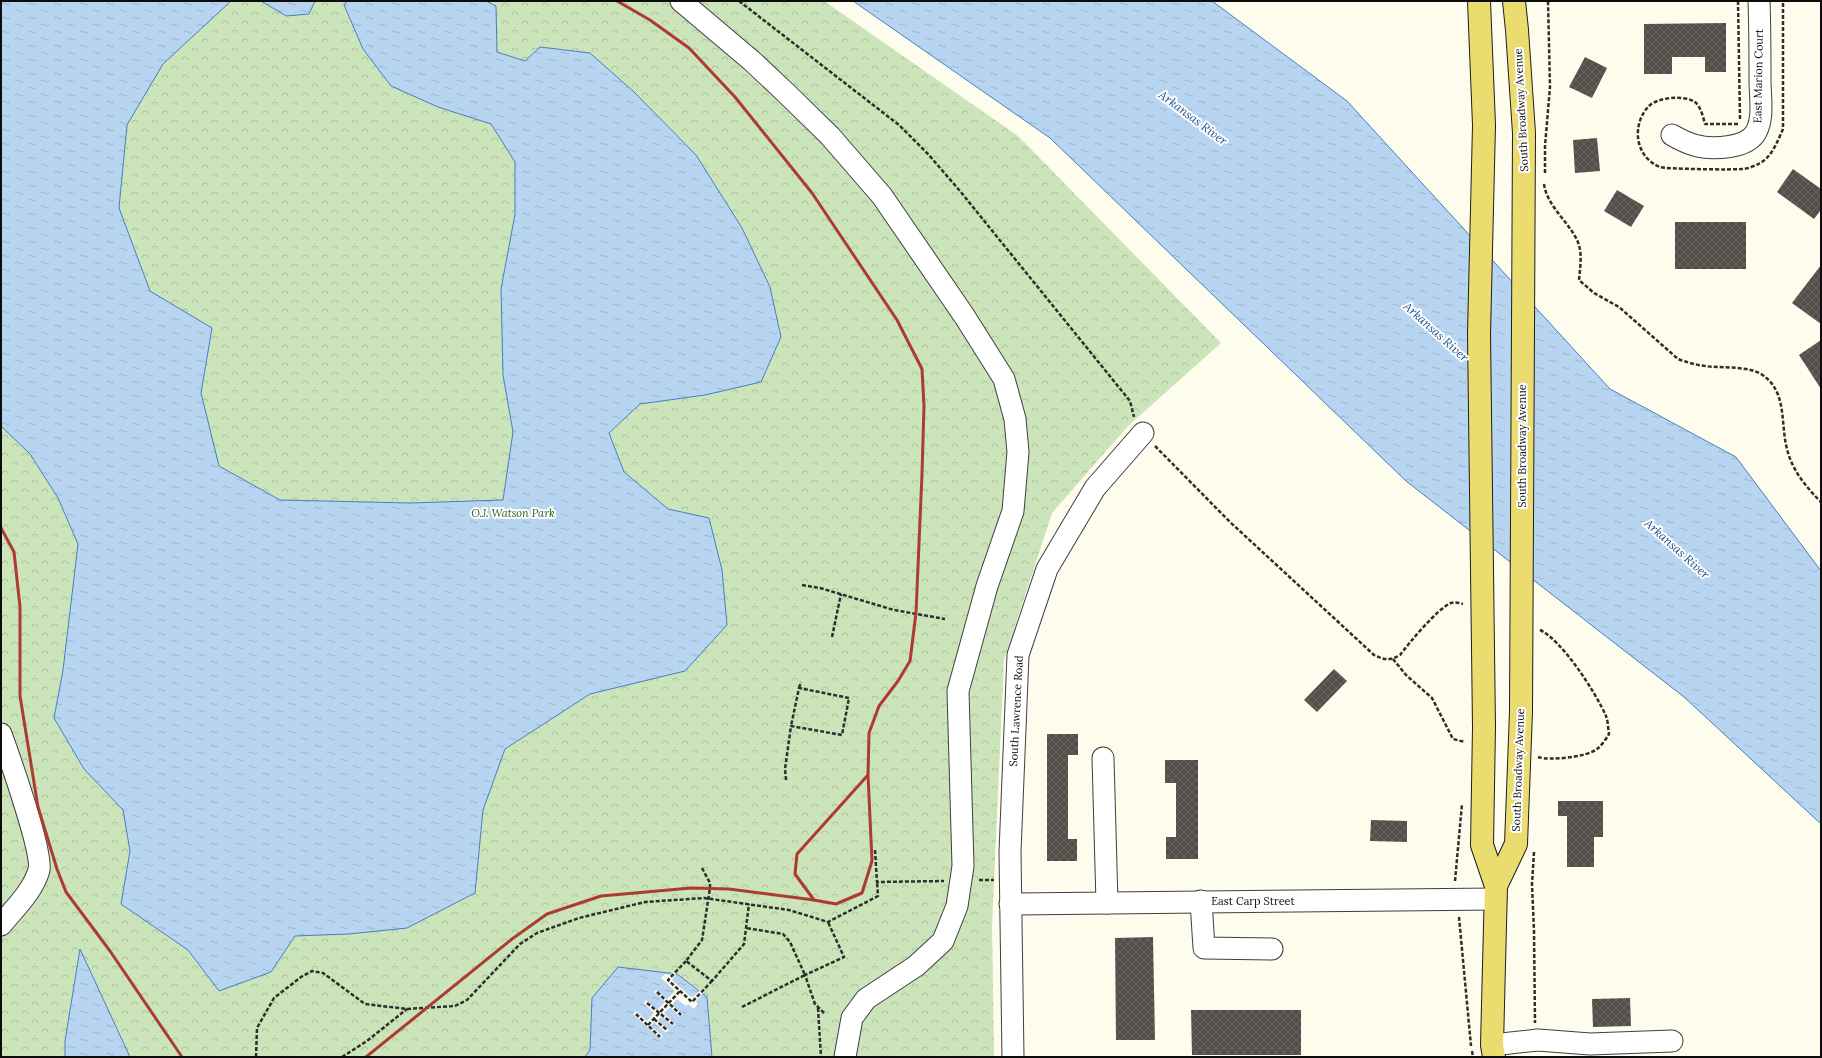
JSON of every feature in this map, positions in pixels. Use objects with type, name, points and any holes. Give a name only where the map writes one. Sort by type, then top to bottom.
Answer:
[{"type":"main road","name":"South Broadway Avenue","points":[[1479,1],[1484,125],[1479,334],[1483,736],[1482,845],[1496,893],[1493,1051]]},
{"type":"main road","name":"South Broadway Avenue","points":[[1496,893],[1516,844],[1521,712],[1524,133],[1514,1]]},
{"type":"street","points":[[681,1],[752,60],[830,136],[882,196],[966,316],[1004,379],[1015,419],[1018,452],[1013,511],[987,586],[958,691],[963,866],[957,906],[943,941],[916,966],[866,999],[852,1018],[845,1057]]},
{"type":"street","name":"East Marion Court","points":[[1672,135],[1694,145],[1715,148],[1739,144],[1747,141],[1756,133],[1760,123],[1759,1]]},
{"type":"street","name":"South Lawrence Road","points":[[1013,1057],[1010,852],[1018,655],[1047,569],[1095,488],[1143,433]]},
{"type":"street","points":[[1,734],[36,846],[40,868],[33,886],[1,925]]},
{"type":"street","points":[[1103,758],[1107,903]]},
{"type":"street","name":"East Carp Street","points":[[1010,904],[1201,901],[1496,893]]},
{"type":"street","points":[[1201,901],[1204,948],[1272,949]]},
{"type":"street","points":[[1493,1051],[1535,1040],[1590,1044],[1672,1041]]},
{"type":"path","points":[[739,1],[899,125],[928,154],[960,191],[1130,401],[1136,427],[1230,522],[1374,655],[1384,660],[1393,659],[1400,655],[1435,615],[1450,604],[1457,602],[1464,604]]},
{"type":"path","points":[[1548,1],[1550,87],[1545,146],[1544,187],[1551,203],[1578,241],[1581,258],[1579,280],[1594,293],[1619,307],[1678,359],[1689,363],[1749,370],[1761,375],[1772,385],[1779,397],[1783,413],[1787,449],[1795,471],[1821,502]]},
{"type":"path","points":[[1738,1],[1740,124],[1705,124],[1696,103],[1683,97],[1667,99],[1650,105],[1640,117],[1638,136],[1642,152],[1648,160],[1661,168],[1743,169],[1761,163],[1775,147],[1783,129],[1782,1]]},
{"type":"path","points":[[802,585],[820,588],[894,610],[945,619]]},
{"type":"path","points":[[832,637],[841,594]]},
{"type":"path","points":[[1537,629],[1544,632],[1559,646],[1593,691],[1607,717],[1609,734],[1598,749],[1587,755],[1538,758]]},
{"type":"path","points":[[1393,659],[1406,675],[1432,698],[1452,739],[1483,736]]},
{"type":"path","points":[[786,780],[785,769],[791,726],[801,682]]},
{"type":"path","points":[[791,726],[842,735],[849,698],[799,688]]},
{"type":"path","points":[[1538,751],[1538,765]]},
{"type":"path","points":[[1534,848],[1532,884],[1535,1040]]},
{"type":"path","points":[[256,1057],[257,1028],[274,998],[301,977],[312,971],[323,973],[366,1004],[407,1009],[455,1006],[467,1000],[520,944],[538,933],[579,918],[645,902],[709,898],[789,910],[828,922],[878,896],[875,850]]},
{"type":"path","points":[[702,868],[710,883],[702,940],[668,980],[692,1002],[744,944],[749,904]]},
{"type":"path","points":[[877,882],[994,880]]},
{"type":"path","points":[[742,1007],[804,975],[844,957],[828,922]]},
{"type":"path","points":[[746,928],[783,934],[790,942],[815,1004],[824,1013]]},
{"type":"path","points":[[686,960],[712,981]]},
{"type":"path","points":[[648,1025],[680,991]]},
{"type":"path","points":[[657,992],[681,1015]]},
{"type":"path","points":[[647,1004],[673,1024]]},
{"type":"path","points":[[818,1007],[821,1057]]},
{"type":"path","points":[[342,1057],[367,1041],[407,1009]]},
{"type":"path","points":[[636,1014],[660,1037]]},
{"type":"path","points":[[654,1019],[667,1030]]},
{"type":"green space","name":"O.J. Watson Park","points":[[1,1],[824,1],[1018,136],[1221,343],[1128,426],[1052,513],[1004,660],[992,925],[994,1057],[1,1057]]},
{"type":"water","points":[[1,1],[231,1],[163,64],[127,125],[119,208],[150,291],[212,328],[201,393],[219,466],[280,500],[410,503],[503,500],[513,432],[503,375],[501,289],[515,214],[515,162],[491,124],[438,107],[391,86],[363,49],[344,5],[347,1],[486,1],[496,6],[497,52],[525,61],[540,47],[590,53],[634,92],[696,155],[742,228],[770,287],[781,337],[761,382],[705,395],[640,404],[609,433],[624,472],[668,509],[709,518],[722,570],[727,625],[685,671],[590,694],[505,749],[483,810],[475,893],[407,928],[349,934],[295,936],[271,972],[219,991],[188,950],[121,904],[130,851],[123,810],[84,769],[54,718],[63,670],[78,544],[58,498],[30,454],[1,426]]},
{"type":"water","points":[[261,1],[315,1],[309,14],[286,16]]},
{"type":"water","name":"Arkansas River","points":[[853,1],[1212,1],[1347,101],[1610,389],[1736,457],[1821,571],[1821,824],[1684,697],[1406,481],[1050,138]]},
{"type":"water","points":[[80,949],[130,1057],[65,1057],[65,1041]]},
{"type":"water","points":[[618,967],[677,974],[707,997],[712,1057],[585,1057],[590,1050],[592,998]]},
{"type":"pier","points":[[673,972],[677,972],[672,980],[691,997],[701,989],[704,992],[697,1000],[696,1002],[698,1004],[694,1009],[688,1004],[686,1006],[677,999],[672,1005],[683,1014],[680,1017],[670,1007],[664,1013],[675,1024],[672,1026],[661,1016],[658,1020],[669,1030],[666,1033],[654,1022],[651,1026],[663,1036],[660,1039],[633,1014],[636,1011],[647,1021],[654,1013],[644,1003],[646,1000],[657,1010],[665,1002],[654,992],[656,990],[667,999],[675,991],[661,978],[665,974],[670,975]]},
{"type":"building","points":[[1726,23],[1726,72],[1705,72],[1705,57],[1672,57],[1672,74],[1644,74],[1644,24]]},
{"type":"building","points":[[1585,57],[1607,68],[1592,98],[1569,87]]},
{"type":"building","points":[[1597,138],[1600,171],[1575,173],[1573,140]]},
{"type":"building","points":[[1793,169],[1821,189],[1821,210],[1814,219],[1777,192]]},
{"type":"building","points":[[1617,190],[1644,206],[1631,227],[1604,211]]},
{"type":"building","points":[[1675,222],[1746,222],[1746,269],[1675,269]]},
{"type":"building","points":[[1821,265],[1821,324],[1792,303]]},
{"type":"building","points":[[1821,340],[1821,389],[1799,355]]},
{"type":"building","points":[[1334,669],[1347,681],[1317,712],[1304,700]]},
{"type":"building","points":[[1047,734],[1078,734],[1078,755],[1068,755],[1068,839],[1077,839],[1077,861],[1047,861]]},
{"type":"building","points":[[1165,760],[1198,760],[1198,859],[1166,859],[1166,837],[1176,837],[1176,783],[1165,783]]},
{"type":"building","points":[[1558,801],[1603,801],[1603,837],[1594,837],[1594,867],[1567,867],[1567,816],[1558,816]]},
{"type":"building","points":[[1371,820],[1407,821],[1407,842],[1370,841]]},
{"type":"building","points":[[1153,937],[1155,1040],[1116,1040],[1115,938]]},
{"type":"building","points":[[1630,998],[1631,1026],[1593,1027],[1592,999]]},
{"type":"building","points":[[1191,1010],[1301,1010],[1301,1055],[1192,1055]]},
{"type":"railway","points":[[617,1],[650,20],[689,48],[735,97],[812,193],[897,320],[922,369],[924,406],[916,613],[910,661],[898,681],[879,706],[869,733],[868,775],[872,861],[862,893],[836,904],[814,900],[795,874],[797,854],[868,775]]},
{"type":"railway","points":[[1,528],[14,552],[20,607],[20,696],[38,807],[57,869],[66,892],[110,951],[182,1057]]},
{"type":"railway","points":[[366,1057],[512,939],[547,914],[601,896],[691,888],[729,889],[814,900]]}]
